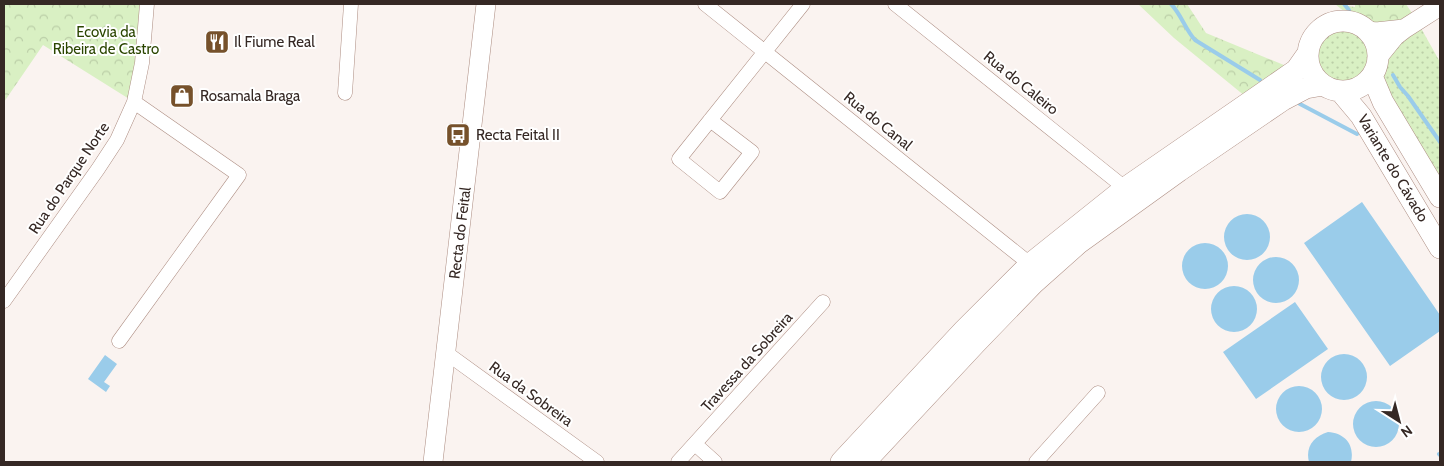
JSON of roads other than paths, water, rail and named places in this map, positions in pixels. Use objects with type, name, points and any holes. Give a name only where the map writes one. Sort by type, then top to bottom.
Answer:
[{"type":"main road","points":[[865,462],[1033,284],[1079,244],[1179,171],[1283,100],[1306,88],[1352,89],[1363,84],[1375,67],[1374,39],[1368,31],[1356,23],[1345,20],[1324,26],[1310,42],[1308,62],[1312,71],[1332,88]]},
{"type":"main road","points":[[841,462],[964,330],[1030,264],[1125,188],[1296,70],[1308,53]]},
{"type":"main road","name":"Variante do Cávado","points":[[1375,67],[1383,102],[1440,197]]},
{"type":"main road","name":"Variante do Cávado","points":[[1332,88],[1362,116],[1440,248]]},
{"type":"street","name":"Rua do Parque Norte","points":[[4,301],[117,140],[134,102],[142,63],[147,4]]},
{"type":"street","points":[[345,93],[351,4]]},
{"type":"street","name":"Recta do Feital","points":[[432,462],[486,4]]},
{"type":"street","name":"Rua do Canal","points":[[705,4],[1030,264]]},
{"type":"street","points":[[710,120],[752,152],[720,192],[679,159],[764,51],[803,4]]},
{"type":"street","name":"Rua do Caleiro","points":[[895,4],[1125,188]]},
{"type":"street","points":[[1375,67],[1396,36],[1404,28],[1440,6]]},
{"type":"street","points":[[1368,31],[1376,32],[1404,28]]},
{"type":"street","points":[[119,341],[239,175],[134,102]]},
{"type":"street","name":"Travessa da Sobreira","points":[[695,444],[823,302]]},
{"type":"street","name":"Rua da Sobreira","points":[[445,352],[597,462]]},
{"type":"street","points":[[1036,462],[1098,393]]},
{"type":"street","points":[[678,462],[695,444],[715,462]]},
{"type":"water","points":[[1362,202],[1440,315],[1440,331],[1390,366],[1304,243]]},
{"type":"water","points":[[1247,214],[1260,218],[1266,224],[1270,237],[1266,250],[1260,256],[1247,260],[1234,256],[1228,250],[1224,237],[1228,224],[1234,218]]},
{"type":"water","points":[[1205,243],[1218,247],[1224,253],[1228,266],[1224,279],[1218,285],[1205,289],[1192,285],[1186,279],[1182,266],[1186,253],[1192,247]]},
{"type":"water","points":[[1276,257],[1289,261],[1295,267],[1299,280],[1295,293],[1289,299],[1276,303],[1263,299],[1257,293],[1253,280],[1257,267],[1263,261]]},
{"type":"water","points":[[1234,286],[1247,290],[1253,296],[1257,309],[1253,322],[1247,328],[1234,332],[1221,328],[1215,322],[1211,309],[1215,296],[1221,290]]},
{"type":"water","points":[[1295,302],[1328,349],[1256,399],[1223,352]]},
{"type":"water","points":[[1344,354],[1357,358],[1363,364],[1367,377],[1363,390],[1357,396],[1344,400],[1331,396],[1325,390],[1321,377],[1325,364],[1331,358]]},
{"type":"water","points":[[105,355],[117,364],[104,382],[110,386],[106,392],[88,379]]},
{"type":"water","points":[[1299,386],[1312,390],[1318,396],[1322,409],[1318,422],[1312,428],[1299,432],[1286,428],[1280,422],[1276,409],[1280,396],[1286,390]]},
{"type":"water","points":[[1376,401],[1389,405],[1395,411],[1399,424],[1395,437],[1389,443],[1376,447],[1363,443],[1357,437],[1353,424],[1357,411],[1363,405]]},
{"type":"water","points":[[1328,432],[1344,437],[1350,445],[1351,462],[1309,462],[1308,452],[1312,443],[1319,436]]},
{"type":"waterway","points":[[1171,4],[1195,40],[1260,80]]},
{"type":"waterway","points":[[1344,4],[1349,10]]},
{"type":"waterway","points":[[1393,75],[1440,142]]},
{"type":"waterway","points":[[1300,104],[1357,134]]},
{"type":"place","name":"Il Fiume Real","points":[[217,42]]},
{"type":"place","name":"Rosamala Braga","points":[[182,96]]},
{"type":"place","name":"Recta Feital II","points":[[458,135]]},
{"type":"park label","name":"Ecovia da Ribeira de Castro","points":[[106,40]]}]
